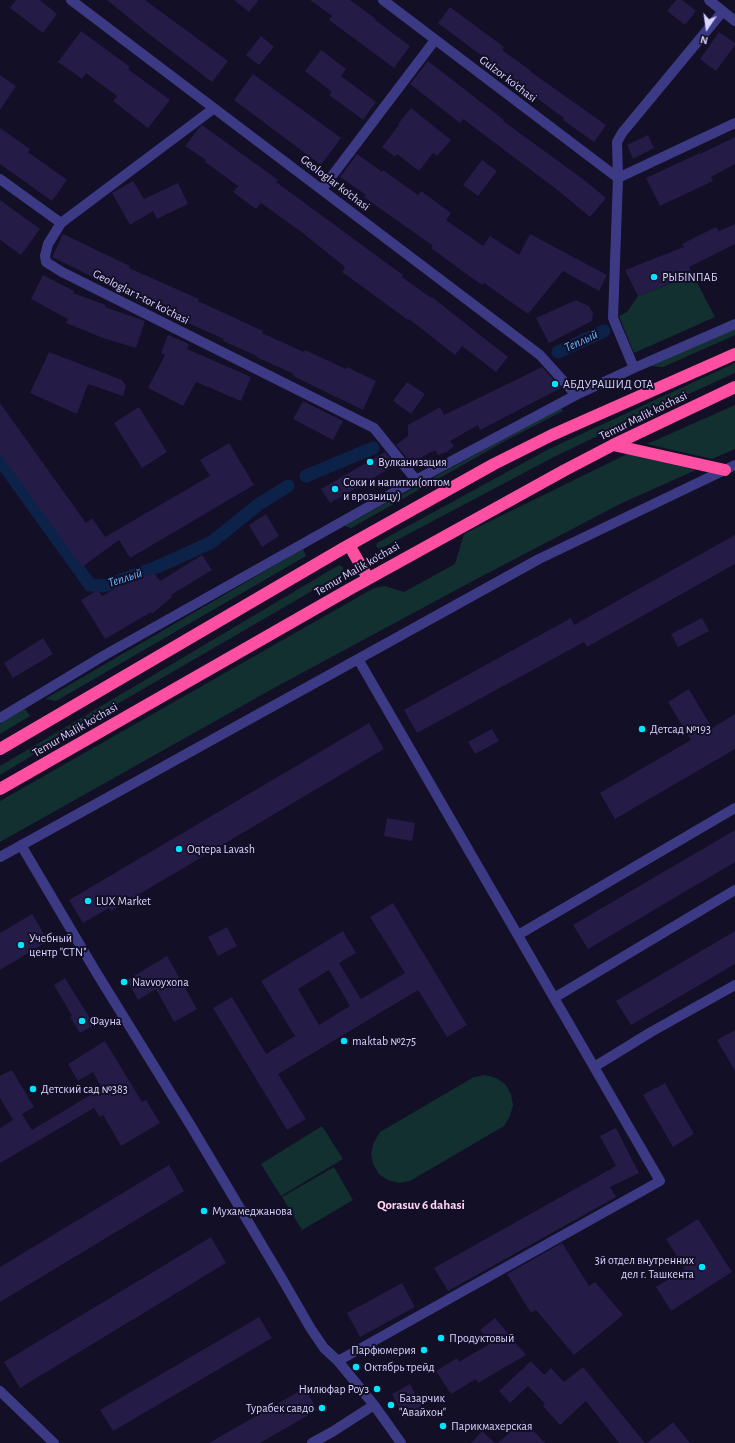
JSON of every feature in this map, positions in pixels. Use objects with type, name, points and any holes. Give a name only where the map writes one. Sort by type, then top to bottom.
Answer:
[{"type":"highway","name":"Temur Malik ko'chasi","points":[[0,749],[350,545],[494,464],[552,435],[735,354]]},
{"type":"highway","name":"Temur Malik ko'chasi","points":[[0,789],[368,578],[565,470],[613,445],[735,387]]},
{"type":"highway","points":[[613,445],[730,468]]},
{"type":"highway","points":[[350,545],[368,578]]},
{"type":"street","name":"Geologlar ko'chasi","points":[[71,0],[213,109],[322,189],[540,355],[576,395]]},
{"type":"street","name":"Gulzor ko'chasi","points":[[383,0],[618,178]]},
{"type":"street","points":[[709,0],[735,21]]},
{"type":"street","points":[[634,368],[613,318],[618,178],[617,142],[622,133],[723,11]]},
{"type":"street","points":[[322,189],[435,40]]},
{"type":"street","name":"Geologlar 1-tor ko'chasi","points":[[213,109],[61,223],[48,244],[45,256],[46,262],[69,275],[374,428],[416,480]]},
{"type":"street","points":[[618,178],[735,123]]},
{"type":"street","points":[[0,179],[61,223]]},
{"type":"street","points":[[0,718],[103,656],[416,480],[576,395],[735,324]]},
{"type":"street","points":[[0,857],[539,559],[730,468]]},
{"type":"street","points":[[338,1361],[660,1181],[358,659]]},
{"type":"street","points":[[518,935],[735,808]]},
{"type":"street","points":[[21,846],[191,1126],[281,1277],[310,1329],[324,1348],[338,1361],[374,1405],[401,1443]]},
{"type":"street","points":[[554,998],[735,890]]},
{"type":"street","points":[[594,1067],[651,1032],[735,985]]},
{"type":"street","points":[[0,1391],[54,1443]]},
{"type":"street","points":[[312,1443],[374,1405]]},
{"type":"green space","points":[[693,275],[715,317],[634,353],[619,316],[627,312],[638,296]]},
{"type":"green space","points":[[735,328],[735,335],[663,367],[647,366]]},
{"type":"green space","points":[[735,363],[735,373],[633,419],[554,457],[382,548],[379,549],[376,546],[377,543],[549,449]]},
{"type":"green space","points":[[735,405],[735,449],[712,459],[647,444]]},
{"type":"green space","points":[[561,408],[563,411],[507,440],[351,528],[344,526]]},
{"type":"green space","points":[[627,454],[696,470],[622,503],[469,583],[274,688],[0,842],[0,801],[374,588],[385,586],[404,592],[455,564],[464,534]]},
{"type":"green space","points":[[303,549],[306,556],[56,701],[45,699]]},
{"type":"green space","points":[[339,565],[343,567],[343,573],[119,703],[0,775],[0,766]]},
{"type":"green space","points":[[25,709],[30,716],[0,734],[0,724]]},
{"type":"green space","points":[[485,1075],[496,1078],[505,1084],[511,1094],[513,1105],[510,1116],[504,1126],[410,1181],[399,1183],[388,1180],[379,1174],[373,1164],[371,1153],[374,1142],[380,1132],[474,1077]]},
{"type":"green space","points":[[322,1126],[343,1159],[281,1196],[261,1164]]},
{"type":"green space","points":[[334,1167],[353,1200],[302,1230],[282,1197]]},
{"type":"building","points":[[16,0],[40,0],[57,14],[43,33],[10,8]]},
{"type":"building","points":[[107,0],[145,0],[228,61],[212,82]]},
{"type":"building","points":[[234,0],[259,0],[249,12]]},
{"type":"building","points":[[310,0],[350,0],[410,46],[394,68],[329,20],[332,16]]},
{"type":"building","points":[[676,0],[682,0],[696,11],[685,25],[667,11]]},
{"type":"building","points":[[450,7],[504,47],[502,50],[531,72],[606,125],[594,142],[563,120],[564,118],[438,23]]},
{"type":"building","points":[[81,31],[130,67],[128,69],[170,100],[148,128],[113,101],[117,96],[86,73],[82,79],[58,62]]},
{"type":"building","points":[[719,32],[735,43],[735,45],[716,71],[700,59]]},
{"type":"building","points":[[261,36],[274,47],[259,65],[246,55]]},
{"type":"building","points":[[321,50],[346,69],[341,76],[376,102],[363,120],[329,95],[332,92],[305,71]]},
{"type":"building","points":[[428,61],[504,120],[503,121],[583,179],[606,198],[590,217],[560,192],[463,119],[460,123],[410,84]]},
{"type":"building","points":[[253,74],[341,138],[321,165],[234,100]]},
{"type":"building","points":[[0,75],[16,86],[0,110]]},
{"type":"building","points":[[411,108],[451,140],[437,156],[433,153],[419,171],[397,154],[395,157],[382,147]]},
{"type":"building","points":[[202,125],[278,180],[276,182],[403,275],[402,277],[431,298],[432,297],[508,357],[496,372],[462,346],[455,355],[409,319],[408,320],[342,272],[345,267],[304,234],[261,203],[256,209],[233,192],[238,186],[205,162],[206,160],[185,146]]},
{"type":"building","points":[[0,128],[30,149],[28,152],[67,180],[52,201],[0,164]]},
{"type":"building","points":[[648,135],[654,148],[633,159],[627,145]]},
{"type":"building","points":[[735,137],[735,164],[711,177],[713,181],[660,206],[646,178]]},
{"type":"building","points":[[357,154],[382,172],[383,170],[418,195],[421,191],[451,213],[446,220],[483,246],[490,236],[519,255],[530,234],[607,275],[599,291],[563,271],[528,314],[484,283],[482,285],[465,273],[431,248],[433,246],[364,197],[366,195],[340,177]]},
{"type":"building","points":[[482,160],[497,171],[478,196],[463,185]]},
{"type":"building","points":[[133,181],[144,199],[178,183],[188,204],[157,219],[153,211],[130,225],[112,193]]},
{"type":"building","points":[[0,200],[40,229],[21,255],[0,240]]},
{"type":"building","points":[[735,224],[735,244],[689,267],[693,275],[638,296],[625,270],[684,247],[682,244],[716,227],[719,231]]},
{"type":"building","points":[[63,234],[130,266],[129,268],[199,299],[198,301],[263,331],[262,333],[304,352],[305,350],[346,369],[347,367],[376,381],[363,410],[293,376],[294,374],[223,341],[224,339],[192,325],[189,323],[190,321],[126,293],[52,257]]},
{"type":"building","points":[[43,275],[74,291],[73,293],[106,305],[105,307],[145,321],[136,348],[103,338],[66,323],[68,319],[31,299]]},
{"type":"building","points":[[576,300],[589,306],[593,313],[592,321],[549,343],[536,318]]},
{"type":"building","points":[[168,335],[189,344],[187,349],[251,377],[241,401],[196,382],[183,406],[148,388],[165,355],[161,353]]},
{"type":"building","points":[[49,352],[122,380],[126,386],[123,396],[88,384],[77,414],[30,393]]},
{"type":"building","points":[[542,367],[561,388],[480,430],[478,425],[450,441],[454,446],[447,452],[438,455],[435,450],[411,463],[396,445],[408,436],[408,425],[440,407],[444,415]]},
{"type":"building","points":[[407,382],[425,394],[411,414],[393,401]]},
{"type":"building","points":[[303,401],[343,421],[333,440],[293,419]]},
{"type":"building","points":[[0,403],[86,523],[92,518],[105,537],[210,476],[200,460],[229,443],[254,485],[130,558],[119,540],[82,567],[0,454]]},
{"type":"building","points":[[139,407],[167,452],[142,468],[114,423]]},
{"type":"building","points":[[385,452],[396,465],[330,503],[321,489]]},
{"type":"building","points":[[266,514],[279,536],[262,547],[249,525]]},
{"type":"building","points":[[735,535],[735,564],[587,647],[584,642],[417,733],[404,710],[571,618],[574,625]]},
{"type":"building","points":[[202,555],[212,570],[171,595],[172,597],[152,614],[151,612],[105,639],[81,600],[98,590],[102,596],[121,585],[154,573],[160,581]]},
{"type":"building","points":[[702,618],[709,631],[678,647],[671,634]]},
{"type":"building","points":[[43,638],[53,654],[13,678],[4,663]]},
{"type":"building","points":[[689,689],[712,728],[735,714],[735,749],[615,819],[600,793],[691,740],[668,702]]},
{"type":"building","points":[[369,723],[384,749],[111,911],[109,908],[83,923],[69,900]]},
{"type":"building","points":[[492,729],[499,741],[475,754],[468,742]]},
{"type":"building","points":[[387,818],[415,823],[412,841],[384,836]]},
{"type":"building","points":[[735,830],[735,862],[588,949],[573,925]]},
{"type":"building","points":[[393,903],[467,1025],[447,1037],[418,990],[278,1074],[306,1119],[287,1130],[213,1008],[232,997],[266,1054],[295,1036],[261,981],[343,931],[356,953],[339,963],[361,999],[405,973],[370,917]],"holes":[[[329,970],[350,1006],[319,1025],[298,989]]]},
{"type":"building","points":[[32,914],[48,941],[0,970],[0,933]]},
{"type":"building","points":[[227,927],[237,946],[218,956],[208,937]]},
{"type":"building","points":[[735,931],[735,964],[631,1025],[616,1001]]},
{"type":"building","points":[[167,956],[197,1009],[174,1022],[156,989],[138,1000],[127,980]]},
{"type":"building","points":[[65,978],[94,1025],[80,1033],[54,985]]},
{"type":"building","points":[[735,1030],[735,1071],[717,1040]]},
{"type":"building","points":[[105,1041],[142,1102],[146,1100],[160,1123],[121,1146],[103,1115],[100,1117],[94,1108],[0,1163],[0,1128],[13,1120],[0,1098],[0,1076],[12,1070],[34,1107],[22,1114],[32,1130],[102,1088],[93,1072],[78,1081],[68,1064]]},
{"type":"building","points":[[665,1083],[694,1134],[673,1147],[643,1095]]},
{"type":"building","points":[[616,1128],[639,1173],[610,1187],[616,1197],[448,1291],[434,1268],[616,1166],[600,1136]]},
{"type":"building","points":[[169,1165],[184,1191],[0,1302],[0,1267]]},
{"type":"building","points":[[698,1219],[732,1272],[671,1311],[656,1287],[685,1269],[666,1239]]},
{"type":"building","points":[[211,1237],[226,1263],[20,1388],[4,1362]]},
{"type":"building","points":[[562,1243],[589,1286],[595,1282],[623,1315],[574,1355],[536,1310],[531,1313],[507,1274]]},
{"type":"building","points":[[402,1283],[415,1307],[360,1337],[347,1313]]},
{"type":"building","points":[[259,1317],[272,1338],[113,1431],[100,1410]]},
{"type":"building","points":[[495,1318],[526,1355],[478,1383],[476,1379],[451,1394],[436,1371],[457,1358],[459,1362],[491,1343],[480,1330]]},
{"type":"building","points":[[531,1361],[544,1375],[551,1368],[564,1382],[583,1367],[645,1443],[619,1443],[586,1401],[560,1425],[543,1406],[545,1404],[528,1386],[510,1403],[499,1391]]},
{"type":"building","points":[[410,1384],[423,1409],[405,1419],[392,1394]]},
{"type":"building","points":[[305,1388],[317,1410],[260,1443],[209,1443]]},
{"type":"building","points":[[523,1420],[545,1443],[498,1443]]},
{"type":"building","points":[[673,1422],[690,1443],[647,1443]]},
{"type":"building","points":[[482,1431],[495,1443],[471,1443]]},
{"type":"waterway","name":"Теплый","points":[[558,352],[604,331]]},
{"type":"waterway","name":"Теплый","points":[[306,476],[373,448]]},
{"type":"waterway","name":"Теплый","points":[[0,460],[90,585],[104,586],[157,567],[212,542],[259,504],[288,486]]},
{"type":"place","name":"РЫБINПАБ","points":[[654,277]]},
{"type":"place","name":"АБДУРАШИД ОТА","points":[[555,384]]},
{"type":"place","name":"Вулканизация","points":[[370,462]]},
{"type":"place","name":"Соки и напитки(оптом и врозницу)","points":[[335,489]]},
{"type":"place","name":"Детсад №193","points":[[642,729]]},
{"type":"place","name":"Oqtepa Lavash","points":[[179,849]]},
{"type":"place","name":"LUX Market","points":[[88,901]]},
{"type":"place","name":"Учебный центр \"CTN\"","points":[[21,945]]},
{"type":"place","name":"Navvoyxona","points":[[124,982]]},
{"type":"place","name":"Фауна","points":[[82,1021]]},
{"type":"place","name":"maktab №275","points":[[344,1041]]},
{"type":"place","name":"Детский сад №383","points":[[33,1089]]},
{"type":"place","name":"Мухамеджанова","points":[[204,1211]]},
{"type":"place","name":"3й отдел внутренних дел г. Ташкента","points":[[702,1267]]},
{"type":"place","name":"Продуктовый","points":[[441,1338]]},
{"type":"place","name":"Парфюмерия","points":[[424,1350]]},
{"type":"place","name":"Октябрь трейд","points":[[356,1367]]},
{"type":"place","name":"Нилюфар Роуз","points":[[377,1389]]},
{"type":"place","name":"Базарчик \"Авайхон\"","points":[[391,1405]]},
{"type":"place","name":"Турабек савдо","points":[[322,1408]]},
{"type":"place","name":"Парикмахерская","points":[[443,1426]]},
{"type":"district","name":"Qorasuv 6 dahasi","points":[[421,1205]]}]
